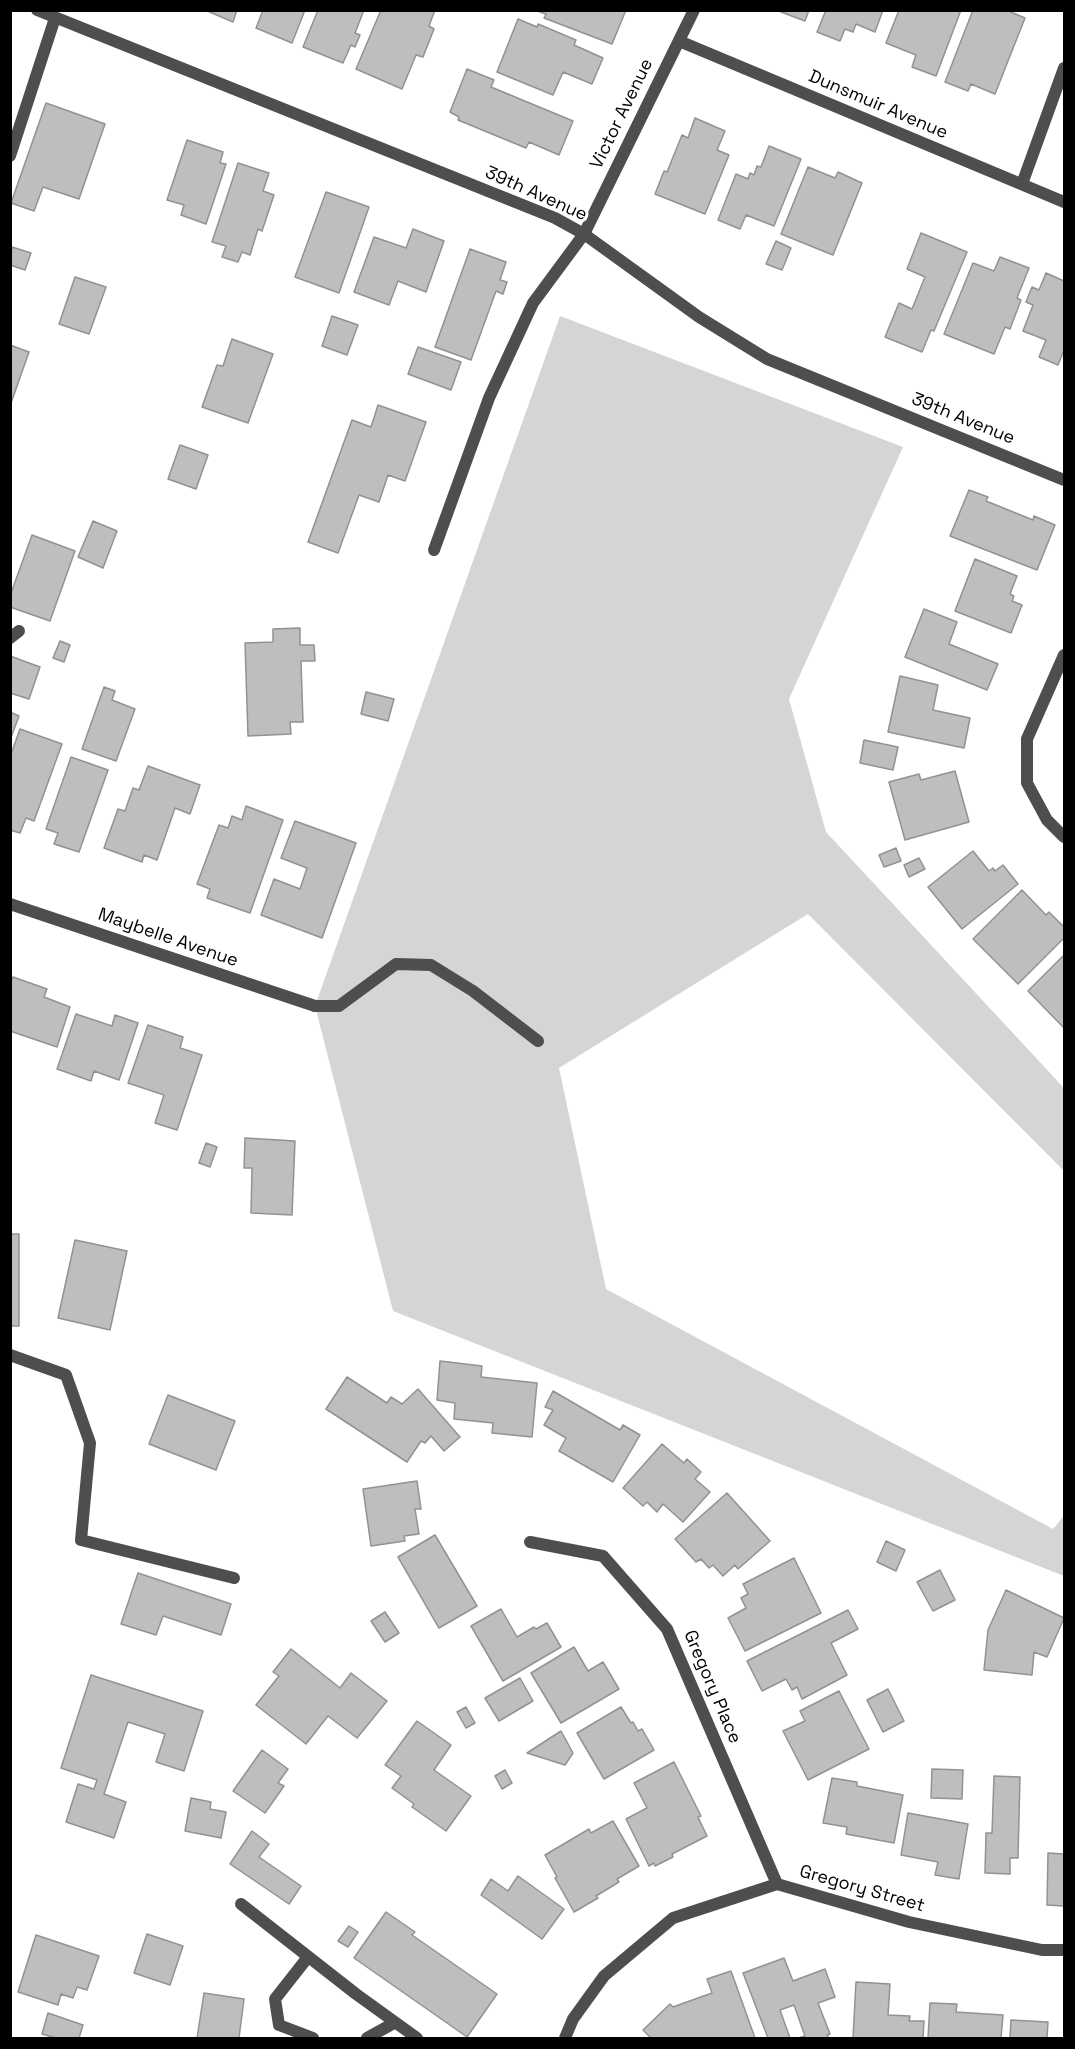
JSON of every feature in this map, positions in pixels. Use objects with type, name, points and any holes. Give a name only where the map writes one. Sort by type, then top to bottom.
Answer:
[{"type":"street","name":"39th Avenue","points":[[37,10],[555,218],[584,234],[699,317],[768,359],[1065,480]]},
{"type":"street","name":"Victor Avenue","points":[[434,550],[489,398],[533,303],[584,234],[693,10]]},
{"type":"street","points":[[10,156],[55,18]]},
{"type":"street","name":"Dunsmuir Avenue","points":[[679,41],[1065,202]]},
{"type":"street","points":[[1022,184],[1065,69]]},
{"type":"street","points":[[1065,655],[1027,739],[1027,783],[1047,820],[1065,837]]},
{"type":"street","name":"Maybelle Avenue","points":[[10,904],[315,1006],[339,1006],[396,964],[431,965],[473,991],[538,1041]]},
{"type":"street","points":[[10,1355],[66,1374],[90,1443],[81,1540],[234,1578]]},
{"type":"street","name":"Gregory Place","points":[[530,1542],[603,1556],[667,1629],[777,1884]]},
{"type":"street","name":"Gregory Street","points":[[565,2038],[573,2019],[604,1976],[673,1918],[777,1884],[909,1922],[1042,1950],[1065,1950]]},
{"type":"street","points":[[241,1904],[394,2023],[417,2038]]},
{"type":"street","points":[[308,1957],[275,1999],[279,2025],[313,2038]]},
{"type":"street","points":[[367,2038],[394,2023]]},
{"type":"shaded area","points":[[560,316],[903,447],[789,699],[826,832],[1064,1088],[1064,1171],[808,914],[559,1068],[606,1289],[1053,1529],[1064,1516],[1064,1576],[393,1311],[315,1006]]},
{"type":"building","points":[[205,10],[237,10],[233,22]]},
{"type":"building","points":[[263,10],[305,10],[292,43],[256,28]]},
{"type":"building","points":[[318,10],[364,10],[355,33],[360,35],[355,47],[351,45],[343,63],[303,47]]},
{"type":"building","points":[[381,10],[435,10],[429,26],[434,29],[423,57],[416,55],[402,89],[356,69]]},
{"type":"building","points":[[626,10],[612,44],[544,18],[546,14],[537,11]]},
{"type":"building","points":[[782,10],[809,10],[805,21],[781,12]]},
{"type":"building","points":[[826,10],[883,10],[875,32],[856,24],[853,32],[845,29],[840,41],[817,32]]},
{"type":"building","points":[[899,10],[961,10],[936,76],[912,67],[916,55],[886,43]]},
{"type":"building","points":[[973,10],[1006,10],[1025,18],[995,94],[971,84],[968,91],[945,82]]},
{"type":"building","points":[[518,19],[537,27],[538,24],[576,40],[574,45],[603,58],[592,84],[563,72],[553,95],[497,72]]},
{"type":"building","points":[[467,69],[494,80],[491,87],[573,121],[559,155],[529,142],[526,148],[458,120],[459,117],[450,112]]},
{"type":"building","points":[[46,103],[105,124],[79,199],[43,187],[34,211],[11,203]]},
{"type":"building","points":[[695,118],[725,131],[717,150],[729,155],[705,214],[655,194],[682,135],[688,138]]},
{"type":"building","points":[[187,140],[223,152],[220,163],[226,164],[206,224],[181,215],[184,205],[167,200]]},
{"type":"building","points":[[769,146],[801,159],[774,226],[746,215],[740,229],[718,220],[736,174],[748,179],[750,173],[754,175],[757,166],[761,167]]},
{"type":"building","points":[[238,163],[269,173],[263,191],[274,195],[262,231],[258,229],[250,255],[242,252],[238,262],[222,257],[226,246],[212,242]]},
{"type":"building","points":[[808,167],[835,178],[838,172],[862,183],[833,255],[781,234]]},
{"type":"building","points":[[326,192],[369,207],[339,293],[295,277]]},
{"type":"building","points":[[413,229],[444,241],[426,292],[398,281],[389,305],[354,292],[374,237],[406,248]]},
{"type":"building","points":[[921,233],[967,252],[934,331],[931,330],[922,352],[885,337],[899,303],[912,309],[925,277],[907,269]]},
{"type":"building","points":[[776,241],[791,248],[782,270],[766,264]]},
{"type":"building","points":[[12,247],[31,253],[25,270],[10,265]]},
{"type":"building","points":[[470,249],[506,262],[500,280],[507,282],[503,294],[496,291],[471,360],[435,347]]},
{"type":"building","points":[[1000,257],[1029,268],[1017,298],[1021,300],[1010,329],[1005,327],[994,354],[944,334],[973,263],[994,271]]},
{"type":"building","points":[[1046,273],[1064,281],[1064,350],[1058,365],[1039,357],[1046,340],[1023,331],[1033,305],[1026,302],[1032,287],[1039,290]]},
{"type":"building","points":[[75,277],[106,287],[89,334],[59,324]]},
{"type":"building","points":[[332,316],[358,325],[347,355],[322,346]]},
{"type":"building","points":[[232,339],[273,354],[248,423],[202,407],[217,365],[223,366]]},
{"type":"building","points":[[10,345],[29,352],[10,406]]},
{"type":"building","points":[[418,347],[461,362],[451,390],[408,374]]},
{"type":"building","points":[[378,405],[426,422],[405,481],[388,475],[379,502],[359,495],[338,553],[308,542],[352,420],[371,427]]},
{"type":"building","points":[[180,445],[208,455],[196,489],[168,479]]},
{"type":"building","points":[[969,490],[988,497],[986,501],[1033,520],[1034,516],[1055,525],[1037,570],[950,536]]},
{"type":"building","points":[[93,521],[117,531],[103,568],[78,557]]},
{"type":"building","points":[[32,535],[75,551],[50,621],[10,607],[10,596]]},
{"type":"building","points":[[975,559],[1017,576],[1010,594],[1014,596],[1012,601],[1022,605],[1011,633],[955,611]]},
{"type":"building","points":[[924,609],[957,622],[949,644],[998,664],[987,690],[905,657]]},
{"type":"building","points":[[300,628],[300,645],[314,645],[315,661],[301,661],[303,722],[290,722],[291,734],[248,736],[245,643],[273,642],[273,629]]},
{"type":"building","points":[[60,641],[70,645],[64,662],[53,658]]},
{"type":"building","points":[[10,656],[40,667],[29,699],[10,693]]},
{"type":"building","points":[[900,676],[938,685],[933,710],[970,718],[964,748],[888,732]]},
{"type":"building","points":[[104,687],[115,691],[112,700],[135,709],[116,761],[82,749]]},
{"type":"building","points":[[366,692],[394,699],[388,721],[361,714]]},
{"type":"building","points":[[10,712],[19,716],[10,740]]},
{"type":"building","points":[[20,729],[62,744],[34,821],[26,818],[20,833],[10,830],[10,757]]},
{"type":"building","points":[[864,740],[898,747],[893,770],[860,763]]},
{"type":"building","points":[[71,757],[108,770],[79,852],[54,844],[58,833],[46,829]]},
{"type":"building","points":[[148,766],[200,785],[190,814],[175,808],[157,860],[144,855],[142,862],[104,848],[118,809],[125,811],[133,788],[139,790]]},
{"type":"building","points":[[955,771],[969,822],[905,840],[889,782],[919,774],[921,780]]},
{"type":"building","points":[[246,806],[283,820],[250,913],[207,898],[210,889],[197,884],[219,825],[228,828],[232,816],[242,820]]},
{"type":"building","points":[[295,821],[356,843],[322,938],[261,915],[274,879],[300,889],[307,868],[281,858]]},
{"type":"building","points":[[896,848],[901,861],[884,867],[879,855]]},
{"type":"building","points":[[973,851],[989,871],[993,868],[995,871],[1003,865],[1018,884],[962,929],[928,887]]},
{"type":"building","points":[[919,858],[925,869],[909,877],[904,865]]},
{"type":"building","points":[[1022,890],[1046,915],[1049,912],[1064,927],[1064,938],[1018,984],[973,939]]},
{"type":"building","points":[[1064,955],[1064,1028],[1028,991]]},
{"type":"building","points":[[13,977],[47,989],[44,997],[70,1007],[57,1047],[10,1031],[10,983]]},
{"type":"building","points":[[76,1014],[112,1026],[115,1015],[138,1023],[119,1080],[94,1071],[91,1081],[57,1069]]},
{"type":"building","points":[[148,1025],[183,1037],[180,1048],[202,1055],[177,1130],[155,1123],[164,1095],[128,1083]]},
{"type":"building","points":[[245,1138],[295,1141],[292,1215],[251,1213],[252,1168],[244,1168]]},
{"type":"building","points":[[206,1143],[217,1147],[210,1167],[199,1163]]},
{"type":"building","points":[[10,1234],[19,1234],[19,1326],[10,1326]]},
{"type":"building","points":[[75,1240],[127,1251],[110,1330],[58,1318]]},
{"type":"building","points":[[440,1361],[482,1366],[481,1377],[537,1383],[532,1437],[492,1433],[493,1423],[454,1419],[455,1403],[437,1400]]},
{"type":"building","points":[[347,1377],[387,1403],[391,1397],[402,1404],[418,1389],[460,1437],[444,1451],[431,1436],[425,1443],[421,1441],[407,1462],[326,1409]]},
{"type":"building","points":[[553,1391],[620,1430],[623,1425],[640,1435],[613,1482],[559,1451],[566,1438],[544,1425],[553,1410],[545,1407]]},
{"type":"building","points":[[168,1395],[235,1421],[216,1470],[149,1444]]},
{"type":"building","points":[[662,1444],[684,1463],[687,1459],[701,1472],[695,1479],[710,1492],[683,1522],[663,1504],[657,1512],[647,1502],[643,1506],[623,1488]]},
{"type":"building","points":[[417,1481],[421,1509],[415,1509],[419,1534],[404,1536],[405,1541],[371,1546],[363,1489]]},
{"type":"building","points":[[727,1493],[770,1541],[738,1569],[735,1565],[723,1576],[713,1565],[709,1568],[701,1559],[696,1562],[675,1539]]},
{"type":"building","points":[[435,1535],[477,1606],[439,1628],[398,1557]]},
{"type":"building","points":[[886,1541],[905,1550],[896,1571],[877,1562]]},
{"type":"building","points":[[794,1558],[821,1613],[745,1651],[728,1618],[746,1608],[741,1598],[748,1594],[743,1584]]},
{"type":"building","points":[[940,1570],[955,1600],[933,1611],[917,1582]]},
{"type":"building","points":[[138,1573],[231,1604],[221,1635],[163,1616],[156,1635],[121,1624]]},
{"type":"building","points":[[1006,1590],[1064,1618],[1047,1657],[1034,1652],[1032,1675],[984,1670],[988,1630]]},
{"type":"building","points":[[501,1609],[517,1637],[534,1627],[536,1629],[547,1623],[561,1647],[503,1681],[471,1626]]},
{"type":"building","points":[[848,1610],[858,1629],[831,1643],[847,1675],[802,1699],[797,1687],[792,1690],[786,1679],[762,1691],[747,1661]]},
{"type":"building","points":[[385,1612],[399,1633],[385,1642],[371,1621]]},
{"type":"building","points":[[574,1647],[588,1671],[603,1662],[619,1689],[561,1723],[531,1673]]},
{"type":"building","points":[[291,1649],[340,1688],[351,1673],[387,1701],[357,1738],[328,1716],[306,1744],[256,1705],[279,1676],[273,1672]]},
{"type":"building","points":[[91,1675],[203,1711],[184,1771],[156,1762],[165,1734],[128,1722],[104,1794],[126,1802],[114,1838],[66,1822],[78,1784],[94,1789],[97,1780],[61,1768]]},
{"type":"building","points":[[520,1678],[533,1701],[499,1721],[485,1698]]},
{"type":"building","points":[[888,1689],[904,1721],[883,1732],[867,1700]]},
{"type":"building","points":[[839,1691],[869,1749],[808,1780],[783,1731],[805,1721],[800,1711]]},
{"type":"building","points":[[466,1707],[475,1723],[466,1728],[457,1712]]},
{"type":"building","points":[[621,1707],[638,1731],[642,1729],[654,1750],[604,1779],[577,1733]]},
{"type":"building","points":[[417,1721],[451,1745],[434,1770],[471,1796],[446,1831],[412,1807],[414,1804],[392,1788],[401,1776],[385,1765]]},
{"type":"building","points":[[561,1731],[573,1753],[565,1765],[527,1753]]},
{"type":"building","points":[[262,1750],[288,1769],[278,1783],[284,1786],[265,1813],[233,1791]]},
{"type":"building","points":[[674,1762],[701,1816],[698,1817],[707,1836],[672,1854],[673,1857],[655,1866],[654,1863],[649,1866],[626,1819],[647,1808],[634,1783]]},
{"type":"building","points":[[932,1769],[963,1770],[962,1799],[931,1798]]},
{"type":"building","points":[[505,1770],[512,1783],[502,1789],[495,1776]]},
{"type":"building","points":[[994,1776],[1020,1777],[1018,1858],[1010,1858],[1010,1874],[985,1873],[986,1833],[992,1833]]},
{"type":"building","points":[[832,1778],[857,1782],[857,1786],[903,1795],[894,1843],[846,1834],[847,1827],[823,1823]]},
{"type":"building","points":[[191,1798],[211,1802],[210,1809],[226,1812],[221,1838],[185,1831]]},
{"type":"building","points":[[908,1813],[968,1824],[959,1879],[935,1875],[938,1862],[901,1855]]},
{"type":"building","points":[[613,1821],[639,1866],[617,1879],[619,1882],[596,1896],[598,1898],[574,1912],[545,1855],[589,1829],[591,1833]]},
{"type":"building","points":[[252,1831],[269,1844],[259,1857],[301,1886],[289,1904],[230,1864]]},
{"type":"building","points":[[1048,1853],[1064,1854],[1064,1906],[1047,1905]]},
{"type":"building","points":[[518,1876],[564,1909],[542,1939],[481,1895],[491,1879],[508,1891]]},
{"type":"building","points":[[386,1912],[415,1932],[412,1935],[497,1994],[467,2037],[354,1958]]},
{"type":"building","points":[[349,1926],[358,1932],[348,1947],[338,1941]]},
{"type":"building","points":[[147,1934],[183,1946],[170,1985],[134,1973]]},
{"type":"building","points":[[36,1935],[99,1956],[87,1990],[77,1987],[73,1998],[61,1994],[58,2005],[18,1992]]},
{"type":"building","points":[[784,1958],[793,1981],[825,1969],[835,1997],[818,2003],[830,2034],[827,2035],[829,2038],[798,2038],[805,2036],[794,2005],[780,2010],[790,2038],[768,2038],[743,1973]]},
{"type":"building","points":[[731,1971],[755,2038],[651,2038],[643,2030],[670,2004],[673,2007],[712,1993],[707,1979]]},
{"type":"building","points":[[856,1982],[890,1984],[888,2015],[910,2016],[909,2021],[924,2021],[923,2038],[853,2038]]},
{"type":"building","points":[[204,1993],[244,1999],[239,2038],[197,2038]]},
{"type":"building","points":[[930,2003],[957,2004],[956,2012],[1003,2015],[1001,2038],[928,2038]]},
{"type":"building","points":[[48,2013],[83,2025],[79,2038],[56,2038],[42,2034]]},
{"type":"building","points":[[1011,2020],[1048,2022],[1047,2038],[1010,2038]]}]
